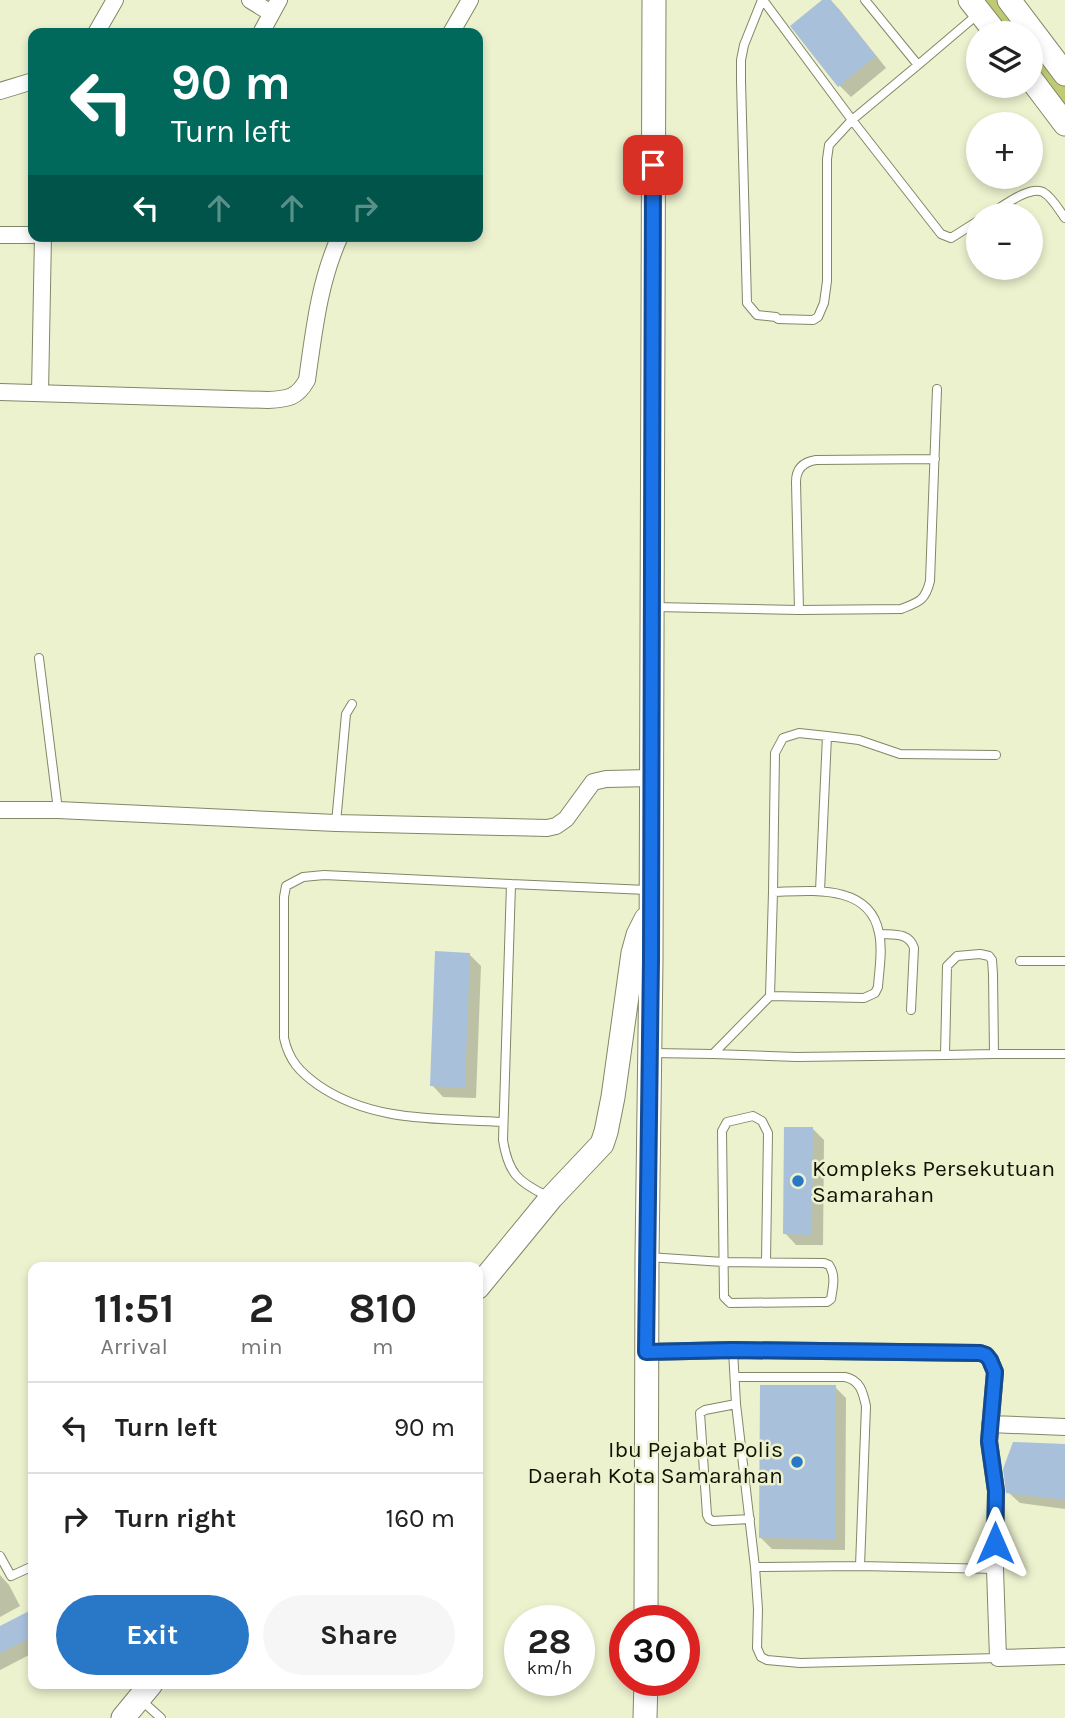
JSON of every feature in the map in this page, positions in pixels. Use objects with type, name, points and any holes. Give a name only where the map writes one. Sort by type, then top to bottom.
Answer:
[{"type":"main road","points":[[646,1605],[653,0]]},
{"type":"main road","points":[[1009,0],[1065,74]]},
{"type":"main road","points":[[975,6],[987,21]]},
{"type":"main road","points":[[1043,95],[1065,124]]},
{"type":"main road","points":[[483,1281],[551,1198],[602,1144],[613,1097],[633,953],[650,899]]},
{"type":"main road","points":[[123,1718],[145,1691]]},
{"type":"main road","points":[[646,1696],[646,1718]]},
{"type":"street","points":[[99,28],[115,0]]},
{"type":"street","points":[[250,0],[274,6],[263,28]]},
{"type":"street","points":[[454,28],[470,0]]},
{"type":"street","points":[[0,91],[28,82]]},
{"type":"street","points":[[0,235],[28,235]]},
{"type":"street","points":[[40,393],[43,242]]},
{"type":"street","points":[[0,392],[268,400],[294,396],[302,390],[307,380],[321,292],[337,242]]},
{"type":"street","points":[[0,810],[547,828],[566,819],[593,782],[651,778]]},
{"type":"street","points":[[646,1352],[733,1350],[986,1355],[995,1372],[989,1441],[996,1491],[998,1658],[1065,1656]]},
{"type":"street","points":[[990,1424],[1065,1427]]},
{"type":"lane","points":[[763,0],[741,60],[747,303],[757,315],[778,319],[813,320],[818,317],[824,303],[827,282],[829,145],[852,120],[918,65],[975,6]]},
{"type":"lane","points":[[763,0],[941,234],[951,238],[966,229]]},
{"type":"lane","points":[[864,0],[918,65]]},
{"type":"lane","points":[[1008,203],[1034,190],[1043,192],[1065,218]]},
{"type":"lane","points":[[652,607],[901,609],[923,598],[930,581],[937,389]]},
{"type":"lane","points":[[799,610],[796,482],[799,468],[806,462],[816,460],[935,459]]},
{"type":"lane","points":[[39,658],[58,810]]},
{"type":"lane","points":[[336,823],[346,714],[352,704]]},
{"type":"lane","points":[[713,1054],[770,996],[775,753],[783,738],[795,733],[859,740],[900,754],[996,755]]},
{"type":"lane","points":[[820,891],[827,736]]},
{"type":"lane","points":[[503,1122],[385,1114],[339,1099],[300,1072],[284,1038],[286,886],[300,878],[324,876],[511,884],[650,899]]},
{"type":"lane","points":[[511,884],[503,1122],[505,1151],[516,1177],[551,1198]]},
{"type":"lane","points":[[770,996],[846,999],[871,996],[878,987],[880,934],[871,914],[856,899],[836,892],[773,892]]},
{"type":"lane","points":[[880,934],[908,937],[912,942],[911,1010]]},
{"type":"lane","points":[[945,1055],[947,966],[957,956],[980,954],[989,956],[992,960],[995,1054]]},
{"type":"lane","points":[[1020,961],[1065,961]]},
{"type":"lane","points":[[650,1053],[797,1057],[1065,1054]]},
{"type":"lane","points":[[646,1257],[723,1262],[766,1261],[829,1265],[834,1276],[831,1299],[819,1302],[730,1303],[724,1297],[723,1262],[723,1128],[730,1121],[753,1116],[758,1117],[765,1125],[768,1138],[766,1261]]},
{"type":"lane","points":[[733,1350],[736,1404],[755,1567],[757,1648],[761,1657],[800,1663],[998,1658]]},
{"type":"lane","points":[[735,1377],[845,1377],[856,1381],[863,1390],[866,1406],[860,1566]]},
{"type":"lane","points":[[736,1404],[705,1409],[700,1413],[707,1512],[709,1519],[713,1521],[750,1519]]},
{"type":"lane","points":[[0,1556],[11,1576],[28,1568]]},
{"type":"lane","points":[[755,1567],[995,1569]]},
{"type":"lane","points":[[145,1691],[161,1718]]},
{"type":"green space","points":[[979,0],[1001,0],[1018,21],[996,21]]},
{"type":"green space","points":[[1043,55],[1065,83],[1065,111],[1043,82]]},
{"type":"building","points":[[822,0],[831,0],[876,56],[838,87],[790,26]]},
{"type":"building","points":[[435,951],[470,953],[465,1088],[430,1086]]},
{"type":"building","name":"Kompleks Persekutuan Samarahan","points":[[784,1127],[813,1127],[812,1235],[783,1234]]},
{"type":"building","name":"Ibu Pejabat Polis Daerah Kota Samarahan","points":[[760,1385],[836,1385],[835,1539],[759,1538]]},
{"type":"building","points":[[1013,1442],[1065,1444],[1065,1500],[1006,1493],[1003,1469]]},
{"type":"building","points":[[28,1612],[28,1639],[0,1653],[0,1626]]},
{"type":"place","name":"Kompleks Persekutuan Samarahan","points":[[798,1181]]},
{"type":"place","name":"Ibu Pejabat Polis Daerah Kota Samarahan","points":[[797,1462]]},
{"type":"route","points":[[653,165],[651,960],[646,1352],[733,1350],[986,1355],[995,1372],[989,1441],[996,1491],[995,1543]]}]
